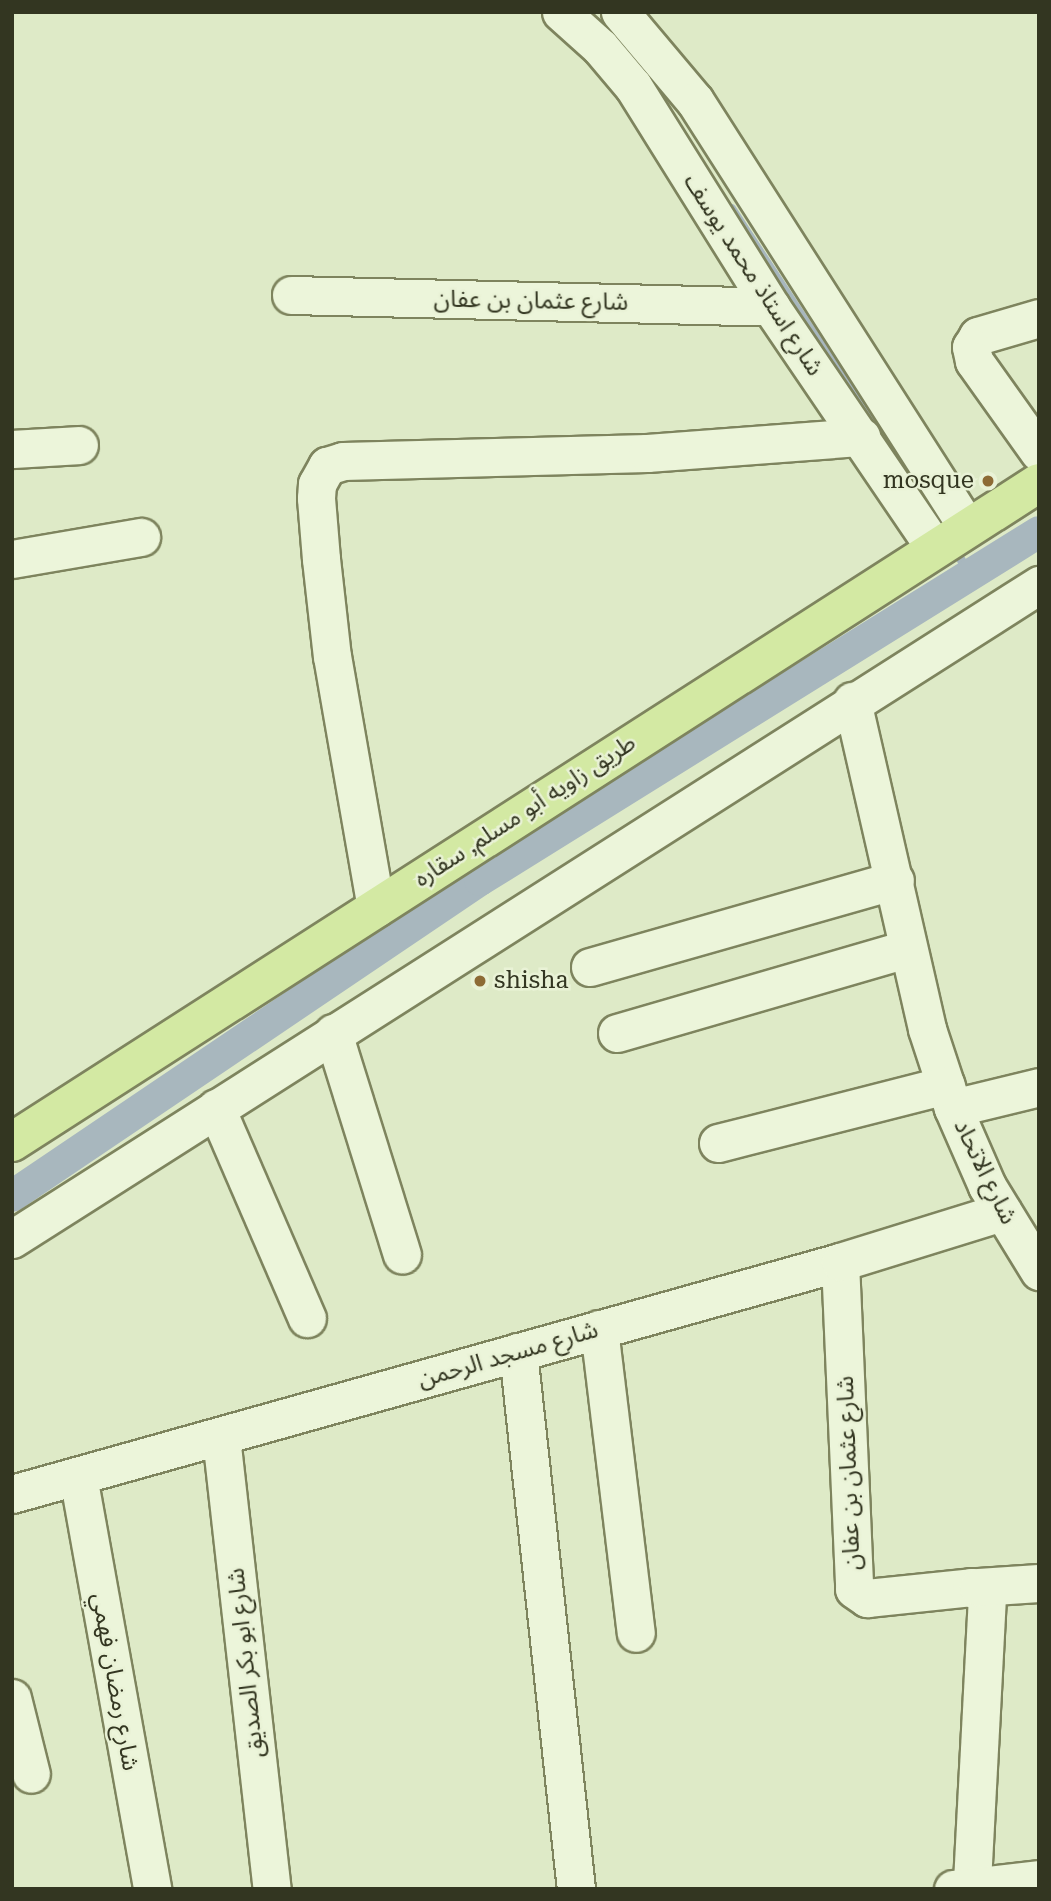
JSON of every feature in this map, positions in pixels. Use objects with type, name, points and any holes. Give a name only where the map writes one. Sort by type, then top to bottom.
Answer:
[{"type":"main road","name":"طريق زاويه أبو مسلم, سقاره","points":[[12,1142],[1039,483]]},
{"type":"street","name":"شارع استاذ محمد يوسف","points":[[561,12],[600,47],[633,86],[771,307],[935,548]]},
{"type":"street","name":"شارع استاذ محمد يوسف","points":[[620,12],[695,101],[967,527]]},
{"type":"street","name":"شارع عثمان بن عفان","points":[[291,295],[771,307]]},
{"type":"street","points":[[1039,318],[978,336],[971,346],[974,361],[1039,452]]},
{"type":"street","points":[[376,908],[332,657],[321,559],[316,491],[327,466],[343,461],[647,453],[861,437]]},
{"type":"street","points":[[12,449],[79,445]]},
{"type":"street","points":[[12,559],[141,537]]},
{"type":"street","points":[[12,1239],[852,701],[1037,592]]},
{"type":"street","name":"شارع الاتحاد","points":[[852,701],[895,880],[907,949],[949,1097],[1002,1212],[1039,1271]]},
{"type":"street","points":[[590,967],[895,880]]},
{"type":"street","points":[[617,1033],[907,949]]},
{"type":"street","points":[[333,1033],[402,1254]]},
{"type":"street","points":[[718,1143],[949,1097],[1039,1087]]},
{"type":"street","points":[[216,1108],[307,1318]]},
{"type":"street","name":"شارع مسجد الرحمن","points":[[12,1494],[840,1262],[1002,1212]]},
{"type":"street","name":"شارع عثمان بن عفان","points":[[840,1262],[854,1589],[873,1598],[978,1587]]},
{"type":"street","points":[[599,1329],[636,1633]]},
{"type":"street","points":[[518,1352],[576,1889]]},
{"type":"street","name":"شارع ابو بكر الصديق","points":[[221,1437],[272,1889]]},
{"type":"street","name":"شارع رمضان فهمي","points":[[78,1476],[152,1889]]},
{"type":"street","points":[[978,1587],[1039,1583]]},
{"type":"street","points":[[978,1587],[987,1596],[962,1887],[1039,1878]]},
{"type":"street","points":[[12,1698],[31,1774]]},
{"type":"waterway","points":[[731,208],[869,419]]},
{"type":"waterway","points":[[12,1196],[480,880],[1039,532]]},
{"type":"waterway","points":[[958,555],[970,575]]},
{"type":"place","name":"mosque","points":[[988,481]]},
{"type":"place","name":"shisha","points":[[480,981]]}]
